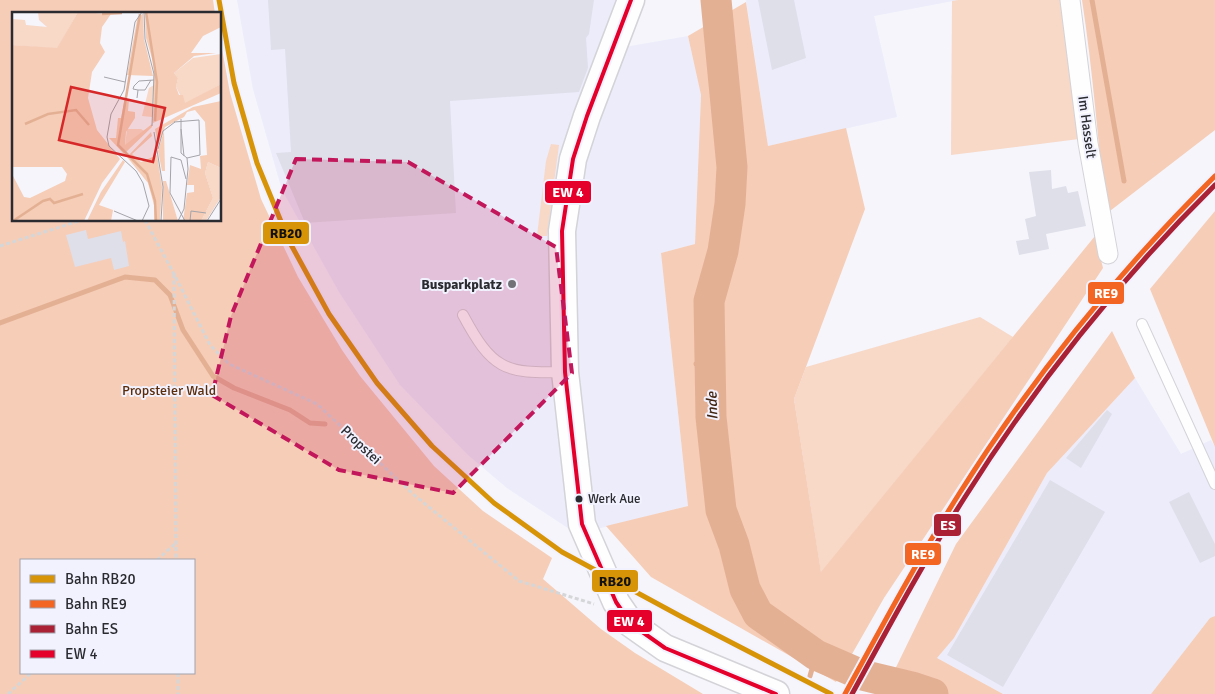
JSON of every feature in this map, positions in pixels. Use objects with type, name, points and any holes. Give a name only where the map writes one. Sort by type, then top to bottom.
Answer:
[{"type":"main road","points":[[631,0],[587,116],[573,159],[567,188],[562,231],[561,258],[565,372],[582,524],[616,602],[631,624],[665,648],[776,694]]},
{"type":"street","name":"Im Hasselt","points":[[1070,0],[1088,142],[1108,254]]},
{"type":"lane","points":[[464,315],[487,354],[500,365],[521,371],[565,372]]},
{"type":"lane","points":[[1142,324],[1215,484]]},
{"type":"path","points":[[0,246],[79,221]]},
{"type":"path","name":"Propstei","points":[[146,221],[210,345],[229,364],[317,404],[413,494],[519,581],[601,606],[606,577]]},
{"type":"path","points":[[174,274],[176,559]]},
{"type":"path","points":[[158,559],[176,543]]},
{"type":"path","points":[[8,694],[30,674]]},
{"type":"path","points":[[178,674],[178,694]]},
{"type":"highlighted area","points":[[296,159],[408,162],[556,247],[572,373],[453,493],[339,470],[212,395],[231,316]]},
{"type":"shaded area","points":[[237,0],[621,0],[598,49],[625,47],[688,36],[701,95],[695,244],[661,253],[688,506],[577,534],[507,488],[468,455],[400,385],[339,292],[282,190],[253,89]]},
{"type":"shaded area","points":[[746,0],[958,0],[874,16],[897,117],[768,146]]},
{"type":"shaded area","points":[[1060,0],[1079,139],[951,155],[952,1]]},
{"type":"shaded area","points":[[551,144],[559,145],[547,236],[537,236],[546,161]]},
{"type":"shaded area","points":[[980,317],[1013,337],[821,573],[794,399],[806,367]]},
{"type":"shaded area","points":[[1135,378],[1181,454],[1211,440],[1215,447],[1215,616],[1210,618],[1151,694],[1003,694],[937,658],[954,638],[1047,473]]},
{"type":"green space","name":"Propsteier Wald","points":[[0,0],[213,0],[215,12],[12,12],[12,221],[221,221],[221,44],[230,93],[261,199],[298,277],[360,376],[434,466],[483,511],[552,558],[543,579],[601,629],[635,653],[703,694],[0,694]]},
{"type":"green space","points":[[1082,0],[1215,0],[1215,130],[1106,214],[1092,80]]},
{"type":"green space","points":[[746,2],[768,146],[846,128],[865,209],[794,399],[821,572],[1095,236],[1103,268],[884,598],[836,682],[651,577],[606,526],[688,506],[661,253],[695,244],[701,95],[688,36]]},
{"type":"green space","points":[[1215,211],[1215,447],[1150,289]]},
{"type":"green space","points":[[1112,331],[1135,378],[1047,473],[954,638],[937,658],[1003,694],[883,694],[956,544]]},
{"type":"green space","points":[[1215,616],[1215,694],[1151,694],[1210,618]]},
{"type":"building","points":[[268,0],[594,0],[589,34],[586,38],[588,68],[579,92],[450,101],[456,213],[305,223],[276,153],[291,152],[285,49],[271,50]]},
{"type":"building","points":[[758,0],[794,0],[806,58],[772,70]]},
{"type":"building","points":[[1051,170],[1052,189],[1066,186],[1068,193],[1078,191],[1086,226],[1046,234],[1049,249],[1019,255],[1016,241],[1029,239],[1025,219],[1036,216],[1029,172]]},
{"type":"building","points":[[86,230],[88,239],[121,231],[123,242],[125,241],[129,266],[114,270],[111,258],[75,267],[66,235]]},
{"type":"building","points":[[1107,410],[1112,414],[1081,468],[1066,458]]},
{"type":"building","points":[[1050,480],[1105,512],[1003,687],[947,655]]},
{"type":"building","points":[[1189,492],[1215,544],[1215,556],[1200,563],[1169,502]]},
{"type":"waterway","name":"Inde","points":[[716,0],[732,167],[730,204],[723,251],[709,301],[711,417],[721,510],[734,545],[745,589],[758,614],[816,655],[862,675],[933,694]]},
{"type":"waterway","points":[[1092,0],[1124,181]]},
{"type":"waterway","points":[[0,323],[125,277],[155,280],[170,295],[183,330],[213,376],[234,388],[290,410],[310,423],[325,424]]},
{"type":"waterway","points":[[696,364],[710,363]]},
{"type":"waterway","points":[[810,676],[816,655]]},
{"type":"rail line","name":"RB20","points":[[219,0],[234,83],[257,163],[289,241],[329,314],[377,383],[432,446],[494,503],[562,552],[831,694]]},
{"type":"rail line","name":"RE9","points":[[845,694],[900,593],[944,518],[1016,409],[1111,288],[1179,212],[1215,176]]},
{"type":"rail line","name":"ES","points":[[852,694],[935,546],[965,497],[1050,373],[1113,295],[1215,185]]},
{"type":"transit line","points":[[631,0],[587,116],[573,159],[562,231],[565,372],[582,524],[616,602],[631,624],[665,648],[776,694]]},
{"type":"place","name":"Busparkplatz","points":[[512,284]]},
{"type":"place","name":"Werk Aue","points":[[579,499]]}]
